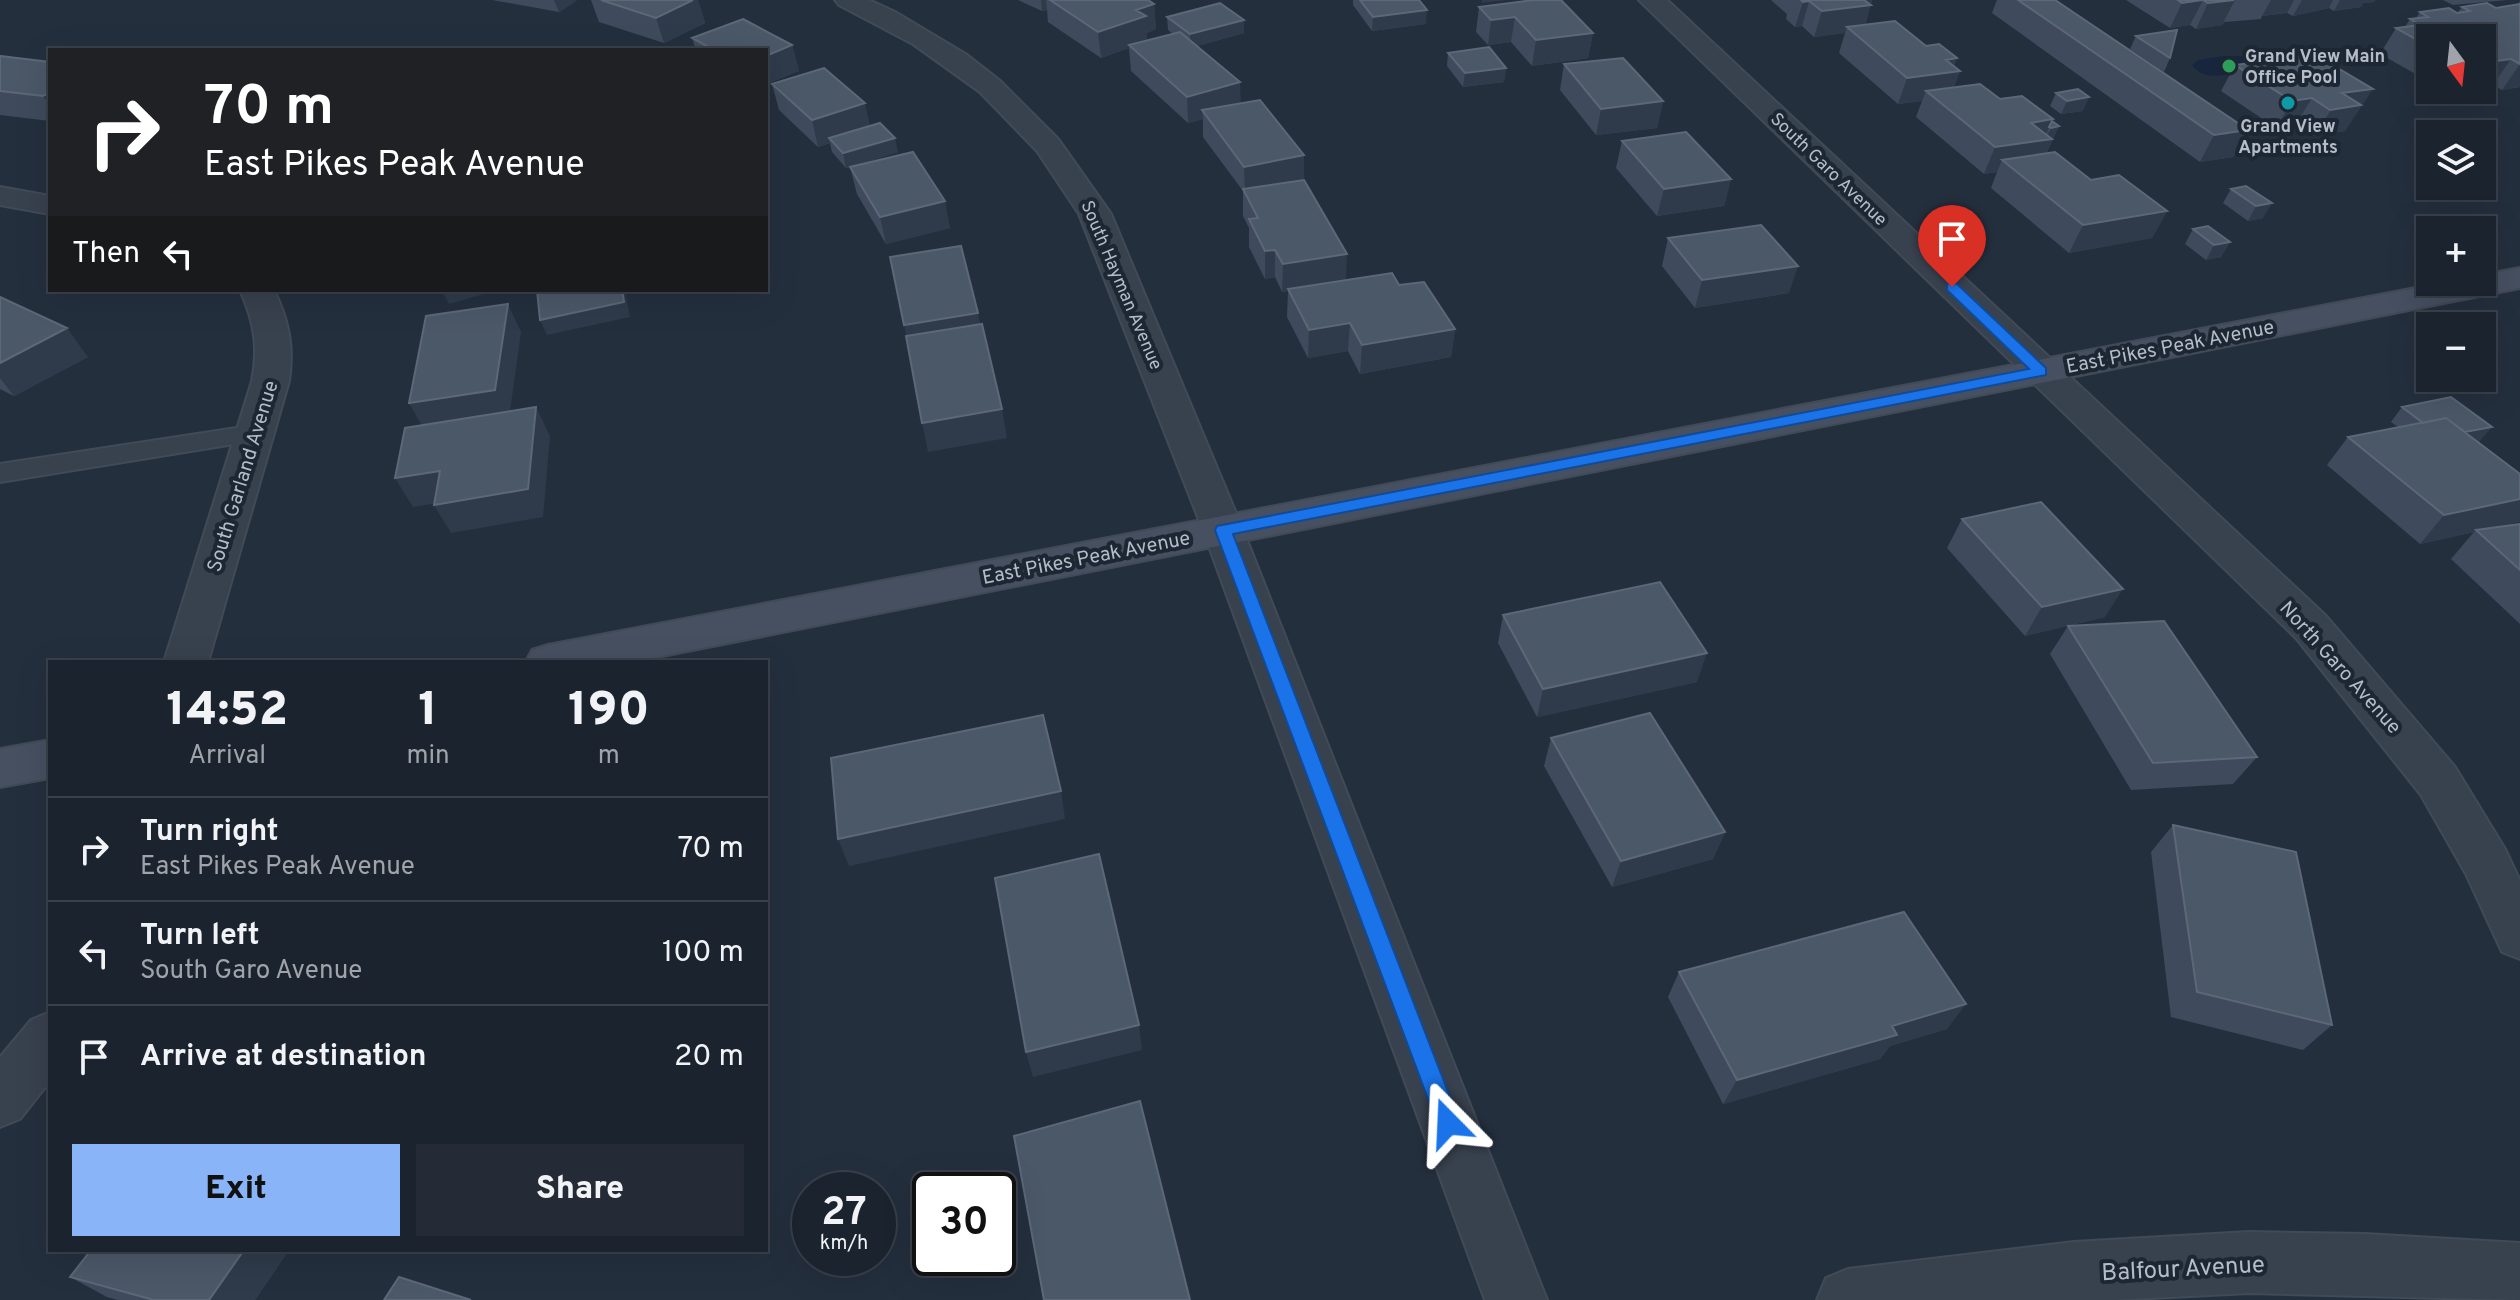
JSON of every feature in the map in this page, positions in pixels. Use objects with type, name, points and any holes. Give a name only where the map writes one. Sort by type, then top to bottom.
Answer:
[{"type":"main road","name":"East Pikes Peak Avenue","points":[[558,660],[2520,278]]},
{"type":"main road","points":[[0,768],[48,759]]},
{"type":"street","name":"South Hayman Avenue","points":[[848,0],[882,14],[958,60],[1024,116],[1077,182],[1110,248],[1223,530],[1516,1300]]},
{"type":"street","name":"South Garo Avenue","points":[[1652,0],[2041,372]]},
{"type":"street","points":[[0,196],[48,205]]},
{"type":"street","name":"South Garland Avenue","points":[[187,660],[277,354],[269,314],[258,292]]},
{"type":"street","name":"North Garo Avenue","points":[[2041,372],[2311,627],[2378,705],[2438,781],[2487,864],[2520,936]]},
{"type":"street","points":[[0,1100],[48,1040]]},
{"type":"street","name":"Balfour Avenue","points":[[1848,1300],[2081,1273],[2210,1263],[2358,1264],[2520,1274]]},
{"type":"lane","points":[[0,473],[256,433]]},
{"type":"water","name":"Grand View Main Office Pool","points":[[2240,56],[2260,62],[2216,76],[2199,72],[2192,65],[2198,60]]},
{"type":"building","points":[[601,0],[693,0],[656,18]]},
{"type":"building","points":[[1050,0],[1148,0],[1154,4],[1136,10],[1146,16],[1098,32]]},
{"type":"building","points":[[1360,0],[1419,0],[1427,10],[1373,17]]},
{"type":"building","points":[[1561,0],[1593,33],[1536,40],[1515,17],[1491,20],[1479,7]]},
{"type":"building","points":[[1801,0],[1864,0],[1871,5],[1822,11],[1809,1]]},
{"type":"building","points":[[2018,0],[2055,0],[2248,130],[2214,135]]},
{"type":"building","points":[[2203,0],[2234,0],[2208,3]]},
{"type":"building","points":[[1220,3],[1244,20],[1190,34],[1167,17]]},
{"type":"building","points":[[2487,3],[2496,8],[2520,4],[2520,64],[2511,59],[2496,61],[2496,24],[2418,24],[2410,19],[2428,17],[2420,12],[2449,8],[2457,13],[2470,11],[2462,7]]},
{"type":"building","points":[[743,19],[792,45],[768,55],[768,48],[710,48],[692,38]]},
{"type":"building","points":[[1895,21],[1926,46],[1939,44],[1957,58],[1946,60],[1960,71],[1907,78],[1847,27]]},
{"type":"building","points":[[2416,26],[2416,39],[2396,28]]},
{"type":"building","points":[[2177,30],[2170,58],[2136,36]]},
{"type":"building","points":[[1180,32],[1240,82],[1187,97],[1129,45]]},
{"type":"building","points":[[1489,47],[1506,68],[1465,73],[1448,53]]},
{"type":"building","points":[[2314,54],[2373,89],[2342,93],[2361,105],[2330,110],[2312,98],[2292,101],[2235,65]]},
{"type":"building","points":[[0,56],[48,62],[48,93],[43,96],[0,91]]},
{"type":"building","points":[[1623,58],[1663,101],[1601,109],[1564,64]]},
{"type":"building","points":[[824,68],[865,103],[812,120],[772,84]]},
{"type":"building","points":[[1980,84],[2000,99],[2022,96],[2053,119],[2031,123],[2052,139],[1995,147],[1926,91]]},
{"type":"building","points":[[2078,89],[2089,97],[2067,101],[2056,93]]},
{"type":"building","points":[[1260,100],[1304,155],[1244,167],[1202,110]]},
{"type":"building","points":[[880,123],[895,138],[843,153],[829,138]]},
{"type":"building","points":[[1686,132],[1731,179],[1664,189],[1622,141]]},
{"type":"building","points":[[913,152],[945,201],[880,217],[850,167]]},
{"type":"building","points":[[2055,152],[2091,180],[2119,175],[2167,211],[2083,225],[2002,160]]},
{"type":"building","points":[[1304,180],[1347,254],[1283,264],[1275,250],[1265,251],[1249,219],[1258,218],[1243,189]]},
{"type":"building","points":[[2246,186],[2272,203],[2256,206],[2231,189]]},
{"type":"building","points":[[1761,225],[1798,266],[1702,280],[1668,238]]},
{"type":"building","points":[[2208,226],[2230,242],[2214,245],[2193,229]]},
{"type":"building","points":[[961,246],[978,313],[904,325],[890,257]]},
{"type":"building","points":[[1392,273],[1399,285],[1424,282],[1455,329],[1362,345],[1350,323],[1309,330],[1288,289]]},
{"type":"building","points":[[537,292],[622,292],[624,302],[540,320]]},
{"type":"building","points":[[0,297],[67,328],[0,363]]},
{"type":"building","points":[[508,304],[495,390],[409,403],[426,316]]},
{"type":"building","points":[[982,324],[1002,409],[922,423],[906,336]]},
{"type":"building","points":[[2451,397],[2492,427],[2465,432],[2446,418],[2423,423],[2402,407]]},
{"type":"building","points":[[536,407],[528,489],[434,505],[440,471],[395,478],[405,428]]},
{"type":"building","points":[[2446,418],[2520,474],[2520,499],[2444,515],[2348,437]]},
{"type":"building","points":[[2041,502],[2123,589],[2042,607],[1962,519]]},
{"type":"building","points":[[2520,524],[2520,570],[2476,530]]},
{"type":"building","points":[[1660,582],[1707,653],[1543,689],[1503,615]]},
{"type":"building","points":[[2164,621],[2257,757],[2153,763],[2068,626]]},
{"type":"building","points":[[1650,713],[1725,832],[1621,861],[1551,738]]},
{"type":"building","points":[[1043,715],[1061,791],[838,839],[831,758]]},
{"type":"building","points":[[2173,825],[2296,852],[2332,1025],[2197,992]]},
{"type":"building","points":[[1099,854],[1139,1025],[1026,1052],[995,878]]},
{"type":"building","points":[[1904,912],[1966,1004],[1892,1026],[1897,1035],[1737,1080],[1679,972]]},
{"type":"building","points":[[1140,1101],[1190,1300],[1044,1300],[1014,1136]]},
{"type":"building","points":[[89,1252],[243,1252],[209,1300],[154,1300],[70,1277]]},
{"type":"building","points":[[399,1277],[471,1300],[384,1300]]},
{"type":"place","name":"Grand View Main Office Pool","points":[[2229,66]]},
{"type":"place","name":"Grand View Apartments","points":[[2288,103]]},
{"type":"route","points":[[1448,1123],[1223,530],[2041,372],[1952,287]]}]
